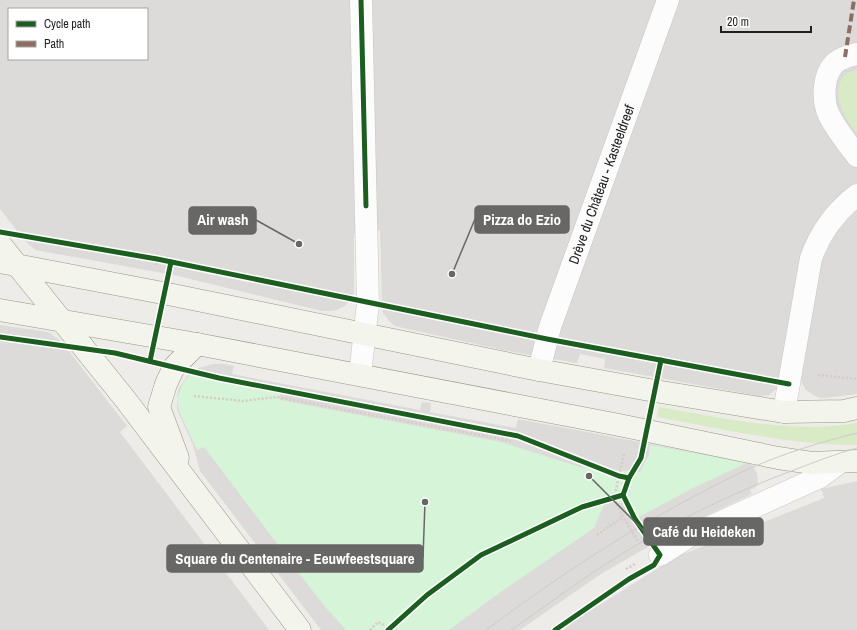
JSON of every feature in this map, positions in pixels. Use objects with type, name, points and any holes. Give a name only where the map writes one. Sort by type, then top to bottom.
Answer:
[{"type":"main road","points":[[0,244],[9,264],[61,320],[114,385],[300,630]]},
{"type":"main road","points":[[9,264],[539,370],[655,391],[784,412],[844,411],[857,408]]},
{"type":"main road","points":[[0,310],[197,344],[619,425],[778,458],[812,463],[848,462]]},
{"type":"main road","points":[[186,480],[159,407],[166,384],[174,367],[197,344]]},
{"type":"street","points":[[360,376],[368,303],[361,0]]},
{"type":"street","name":"Drève du Château - Kasteeldreef","points":[[539,370],[550,327],[668,0]]},
{"type":"street","points":[[857,54],[845,57],[835,63],[829,71],[824,92],[828,114],[857,156]]},
{"type":"street","points":[[784,412],[811,258],[816,244],[836,214],[857,195]]},
{"type":"street","points":[[660,555],[690,536],[848,462]]},
{"type":"path","points":[[150,258],[171,262],[164,294]]},
{"type":"path","points":[[789,384],[802,373],[857,379]]},
{"type":"path","points":[[194,396],[243,401],[277,397],[511,441]]},
{"type":"path","points":[[494,432],[510,435]]},
{"type":"path","points":[[624,454],[622,476],[616,497],[623,517],[639,543]]},
{"type":"path","points":[[612,473],[622,476]]},
{"type":"path","points":[[608,500],[616,497]]},
{"type":"path","points":[[597,534],[623,517]]},
{"type":"path","points":[[626,569],[636,563]]},
{"type":"path","points":[[370,630],[378,622],[384,624]]},
{"type":"shaded area","points":[[0,0],[857,0],[857,394],[820,398],[806,390],[799,378],[780,386],[769,395],[759,396],[604,368],[605,359],[580,354],[577,363],[508,351],[395,326],[383,313],[382,308],[380,230],[354,234],[354,293],[352,298],[345,306],[331,311],[322,311],[174,275],[35,250],[26,242],[0,209]]},
{"type":"shaded area","points":[[0,325],[48,332],[61,341],[127,426],[120,432],[269,630],[0,630]]},
{"type":"shaded area","points":[[213,364],[234,366],[232,374],[420,410],[422,402],[431,403],[430,412],[516,428],[518,419],[751,463],[757,473],[758,481],[756,487],[750,490],[752,494],[684,526],[601,574],[520,630],[321,630],[200,471],[193,445],[177,410],[177,395],[179,388],[188,375],[199,368]]},
{"type":"shaded area","points":[[857,481],[857,630],[563,630],[577,619],[676,557],[824,498],[821,489]]},
{"type":"green space","points":[[857,70],[857,133],[842,110],[839,101],[839,89],[842,79],[851,72]]},
{"type":"green space","points":[[190,375],[280,394],[280,400],[501,442],[580,467],[640,472],[649,454],[650,445],[747,463],[693,488],[639,517],[630,503],[605,502],[594,528],[502,591],[449,630],[346,630],[327,609],[294,567],[300,562],[288,546],[282,550],[204,447],[197,450],[179,411],[177,399],[183,383]]},
{"type":"green space","points":[[659,407],[733,420],[782,426],[832,426],[857,423],[857,445],[781,439],[657,417]]},
{"type":"tram line","points":[[486,630],[567,572],[681,503],[736,475],[777,457],[857,433]]},
{"type":"tram line","points":[[511,630],[607,563],[677,522],[754,486],[825,458],[857,448]]},
{"type":"marked path","points":[[845,57],[854,0]]},
{"type":"cycle path","points":[[361,0],[366,206]]},
{"type":"cycle path","points":[[0,232],[157,259],[547,339],[789,384]]},
{"type":"cycle path","points":[[150,361],[171,262]]},
{"type":"cycle path","points":[[0,337],[115,353],[219,378],[518,436],[619,476],[629,478]]},
{"type":"cycle path","points":[[555,630],[629,579],[654,565],[660,555],[635,519],[623,495],[629,478],[641,458],[661,360]]},
{"type":"cycle path","points":[[388,630],[427,595],[481,555],[582,507],[623,495]]},
{"type":"place","name":"Air wash","points":[[299,244]]},
{"type":"place","name":"Pizza do Ezio","points":[[452,274]]},
{"type":"place","name":"Café du Heideken","points":[[589,476]]},
{"type":"place","name":"Square du Centenaire - Eeuwfeestsquare","points":[[425,502]]}]
